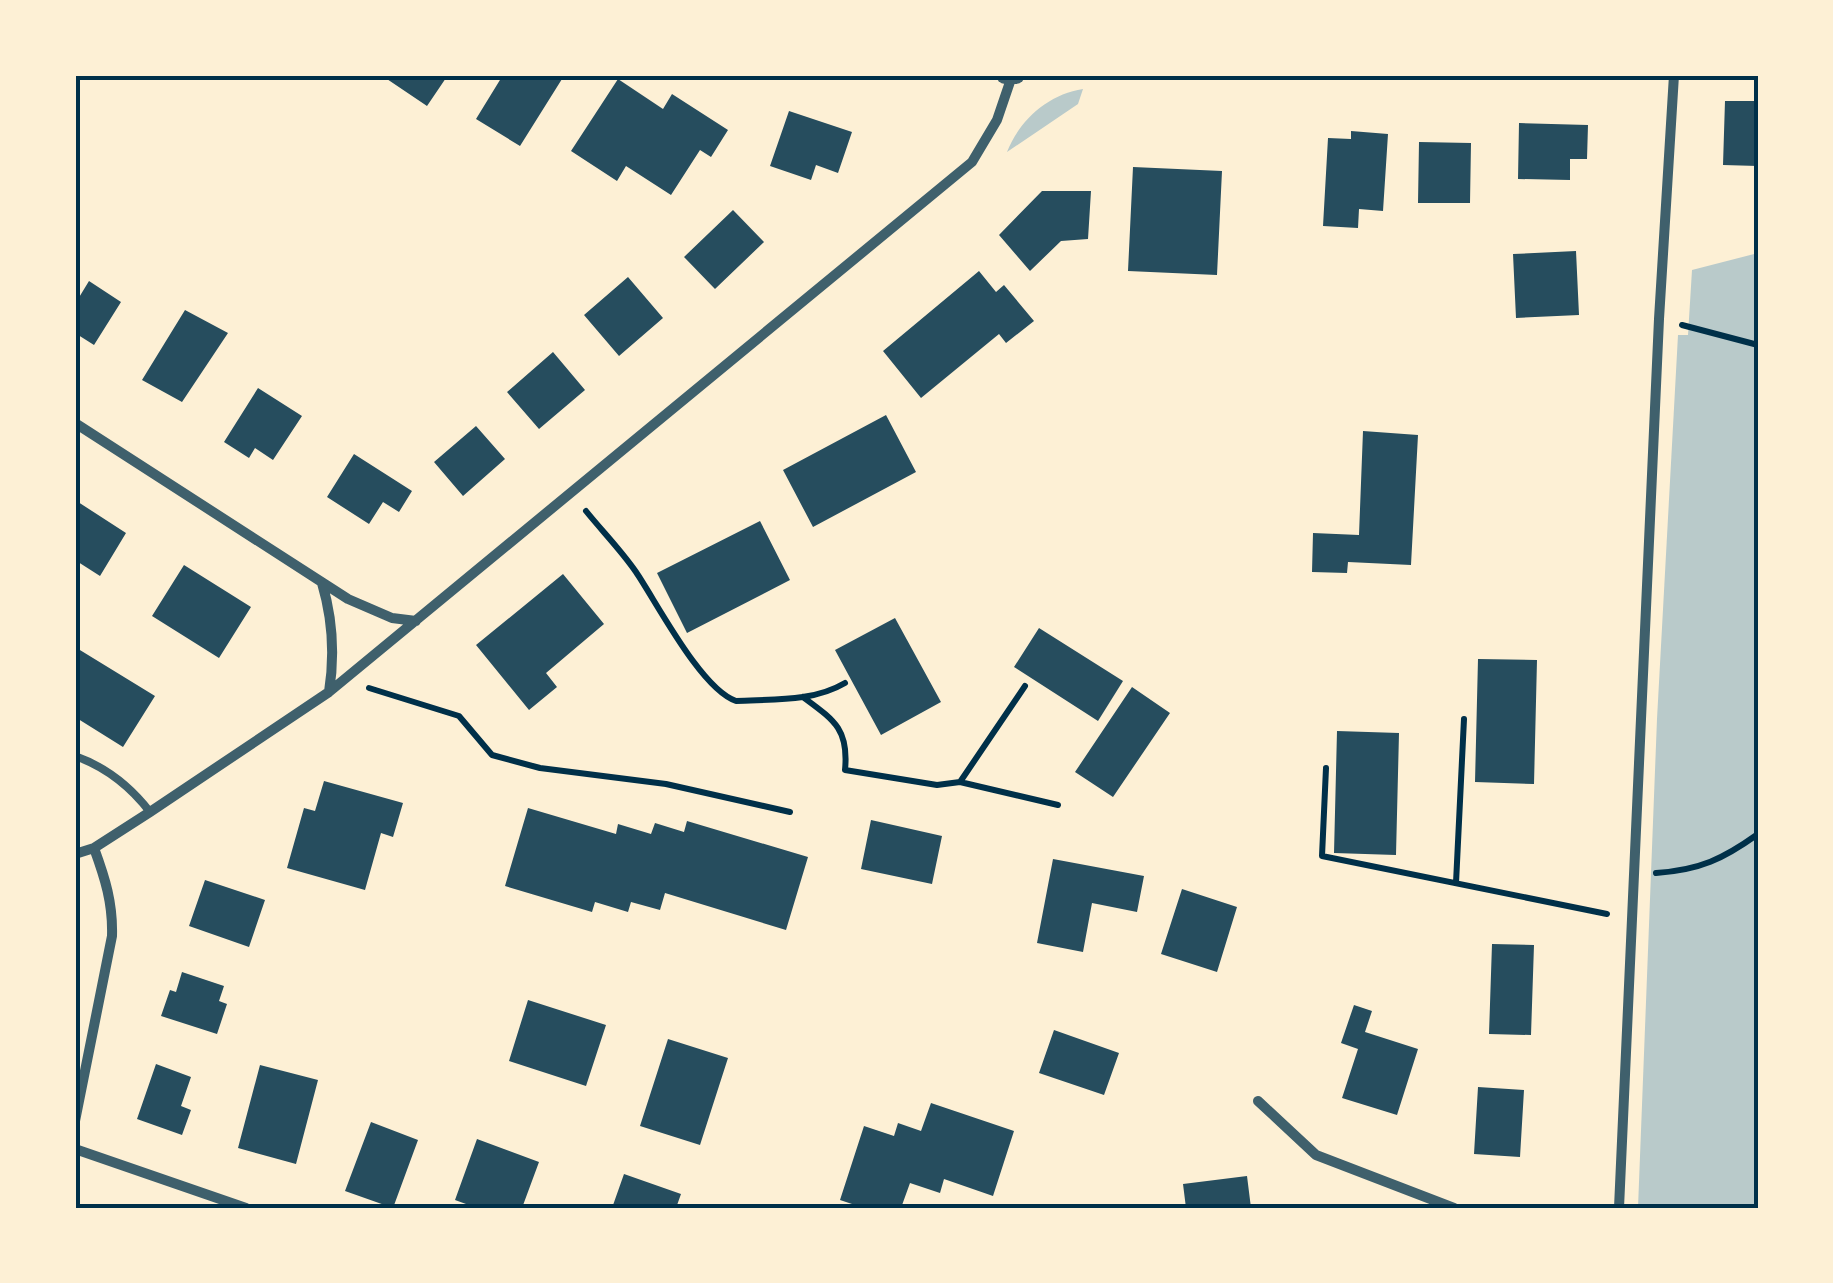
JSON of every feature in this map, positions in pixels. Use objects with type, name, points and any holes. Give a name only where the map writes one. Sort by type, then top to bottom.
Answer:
[{"type":"street","points":[[75,854],[94,848],[329,692],[972,162],[997,120],[1011,75]]},
{"type":"street","points":[[1619,1208],[1659,319],[1674,75]]},
{"type":"street","points":[[75,424],[371,611],[416,621]]},
{"type":"street","points":[[322,582],[331,613],[334,662],[329,692]]},
{"type":"street","points":[[75,1120],[112,936],[112,909],[94,848]]},
{"type":"street","points":[[1258,1101],[1316,1155],[1454,1208]]},
{"type":"street","points":[[75,1149],[246,1208]]},
{"type":"lane","points":[[75,756],[92,762],[127,785],[150,812]]},
{"type":"path","points":[[1682,325],[1758,346]]},
{"type":"path","points":[[586,511],[634,568],[678,639],[716,688],[736,701],[828,694],[846,684]]},
{"type":"path","points":[[960,782],[1025,686]]},
{"type":"path","points":[[368,688],[458,716],[492,755],[540,768],[666,784],[790,812]]},
{"type":"path","points":[[803,697],[824,712],[843,734],[847,747],[845,770],[937,786],[960,782],[1058,805]]},
{"type":"path","points":[[1456,883],[1464,719]]},
{"type":"path","points":[[1326,768],[1322,856],[1607,914]]},
{"type":"path","points":[[1635,872],[1688,870],[1724,858],[1758,834]]},
{"type":"shaded area","points":[[1083,89],[1078,104],[1007,152],[1036,111],[1058,97]]},
{"type":"shaded area","points":[[1758,253],[1758,1208],[1638,1208],[1657,719],[1678,335],[1688,335],[1692,270]]},
{"type":"building","points":[[381,75],[448,75],[427,106]]},
{"type":"building","points":[[503,75],[556,75],[562,79],[520,146],[476,119]]},
{"type":"building","points":[[618,79],[663,109],[672,94],[728,130],[711,157],[700,150],[671,195],[626,166],[617,181],[571,151]]},
{"type":"building","points":[[1725,101],[1758,101],[1758,166],[1723,165]]},
{"type":"building","points":[[789,111],[852,132],[838,173],[816,165],[811,180],[770,166]]},
{"type":"building","points":[[1519,123],[1588,125],[1587,159],[1570,159],[1570,180],[1518,179]]},
{"type":"building","points":[[1351,131],[1388,134],[1383,211],[1359,209],[1358,228],[1323,226],[1328,138],[1351,139]]},
{"type":"building","points":[[1419,142],[1471,143],[1470,203],[1418,203]]},
{"type":"building","points":[[1133,167],[1222,171],[1217,275],[1128,271]]},
{"type":"building","points":[[1042,191],[1091,191],[1088,239],[1061,241],[1030,271],[999,235]]},
{"type":"building","points":[[733,210],[764,242],[715,289],[684,257]]},
{"type":"building","points":[[1576,251],[1579,315],[1516,318],[1513,254]]},
{"type":"building","points":[[979,271],[996,292],[1004,285],[1034,321],[1006,343],[999,334],[921,398],[883,351]]},
{"type":"building","points":[[628,277],[663,318],[619,356],[584,315]]},
{"type":"building","points":[[89,281],[121,302],[94,345],[75,333],[75,304]]},
{"type":"building","points":[[185,310],[228,333],[182,402],[142,380]]},
{"type":"building","points":[[553,352],[585,390],[539,429],[507,392]]},
{"type":"building","points":[[258,388],[302,416],[273,460],[255,448],[249,458],[224,442]]},
{"type":"building","points":[[886,415],[916,472],[813,527],[783,470]]},
{"type":"building","points":[[476,426],[505,459],[463,496],[434,462]]},
{"type":"building","points":[[1363,431],[1418,435],[1411,565],[1348,562],[1347,573],[1312,572],[1313,533],[1359,535]]},
{"type":"building","points":[[354,454],[412,491],[399,512],[383,502],[369,524],[327,497]]},
{"type":"building","points":[[75,500],[126,533],[100,576],[75,560]]},
{"type":"building","points":[[760,521],[790,580],[687,633],[657,573]]},
{"type":"building","points":[[184,565],[251,607],[219,658],[152,616]]},
{"type":"building","points":[[563,574],[604,624],[546,673],[557,687],[529,710],[476,645]]},
{"type":"building","points":[[895,618],[941,702],[881,735],[835,650]]},
{"type":"building","points":[[1039,628],[1123,681],[1098,721],[1014,667]]},
{"type":"building","points":[[75,647],[155,696],[123,747],[75,717]]},
{"type":"building","points":[[1478,659],[1537,660],[1534,784],[1475,782]]},
{"type":"building","points":[[1132,687],[1170,713],[1113,797],[1075,772]]},
{"type":"building","points":[[1337,731],[1399,733],[1396,855],[1334,853]]},
{"type":"building","points":[[324,781],[403,803],[393,837],[381,833],[365,890],[287,868],[304,808],[315,811]]},
{"type":"building","points":[[528,808],[616,834],[618,824],[651,834],[655,823],[684,832],[687,821],[808,857],[786,930],[665,893],[660,910],[631,902],[628,912],[595,902],[592,912],[505,886]]},
{"type":"building","points":[[871,820],[942,836],[932,884],[861,869]]},
{"type":"building","points":[[1053,859],[1144,876],[1137,912],[1092,903],[1083,952],[1037,943]]},
{"type":"building","points":[[205,880],[265,900],[249,947],[189,926]]},
{"type":"building","points":[[1182,889],[1237,907],[1217,972],[1161,954]]},
{"type":"building","points":[[1492,944],[1534,945],[1531,1035],[1489,1034]]},
{"type":"building","points":[[182,972],[224,986],[219,1001],[227,1004],[217,1034],[161,1016],[170,990],[176,992]]},
{"type":"building","points":[[528,1000],[606,1025],[586,1086],[509,1061]]},
{"type":"building","points":[[1354,1005],[1372,1011],[1365,1032],[1418,1049],[1397,1115],[1342,1098],[1358,1049],[1341,1043]]},
{"type":"building","points":[[1054,1030],[1119,1053],[1104,1095],[1039,1073]]},
{"type":"building","points":[[668,1039],[728,1058],[700,1145],[640,1126]]},
{"type":"building","points":[[156,1064],[191,1077],[181,1106],[191,1110],[182,1135],[137,1119]]},
{"type":"building","points":[[260,1065],[318,1080],[296,1164],[238,1148]]},
{"type":"building","points":[[1478,1087],[1524,1090],[1520,1157],[1474,1154]]},
{"type":"building","points":[[931,1103],[1014,1131],[993,1196],[944,1179],[940,1193],[910,1183],[901,1208],[864,1208],[840,1200],[864,1126],[894,1136],[898,1123],[921,1131]]},
{"type":"building","points":[[371,1122],[418,1140],[393,1208],[345,1191]]},
{"type":"building","points":[[477,1139],[539,1162],[522,1208],[477,1208],[455,1200]]},
{"type":"building","points":[[624,1174],[681,1194],[676,1208],[612,1208]]},
{"type":"building","points":[[1247,1176],[1251,1208],[1186,1208],[1183,1184]]}]
